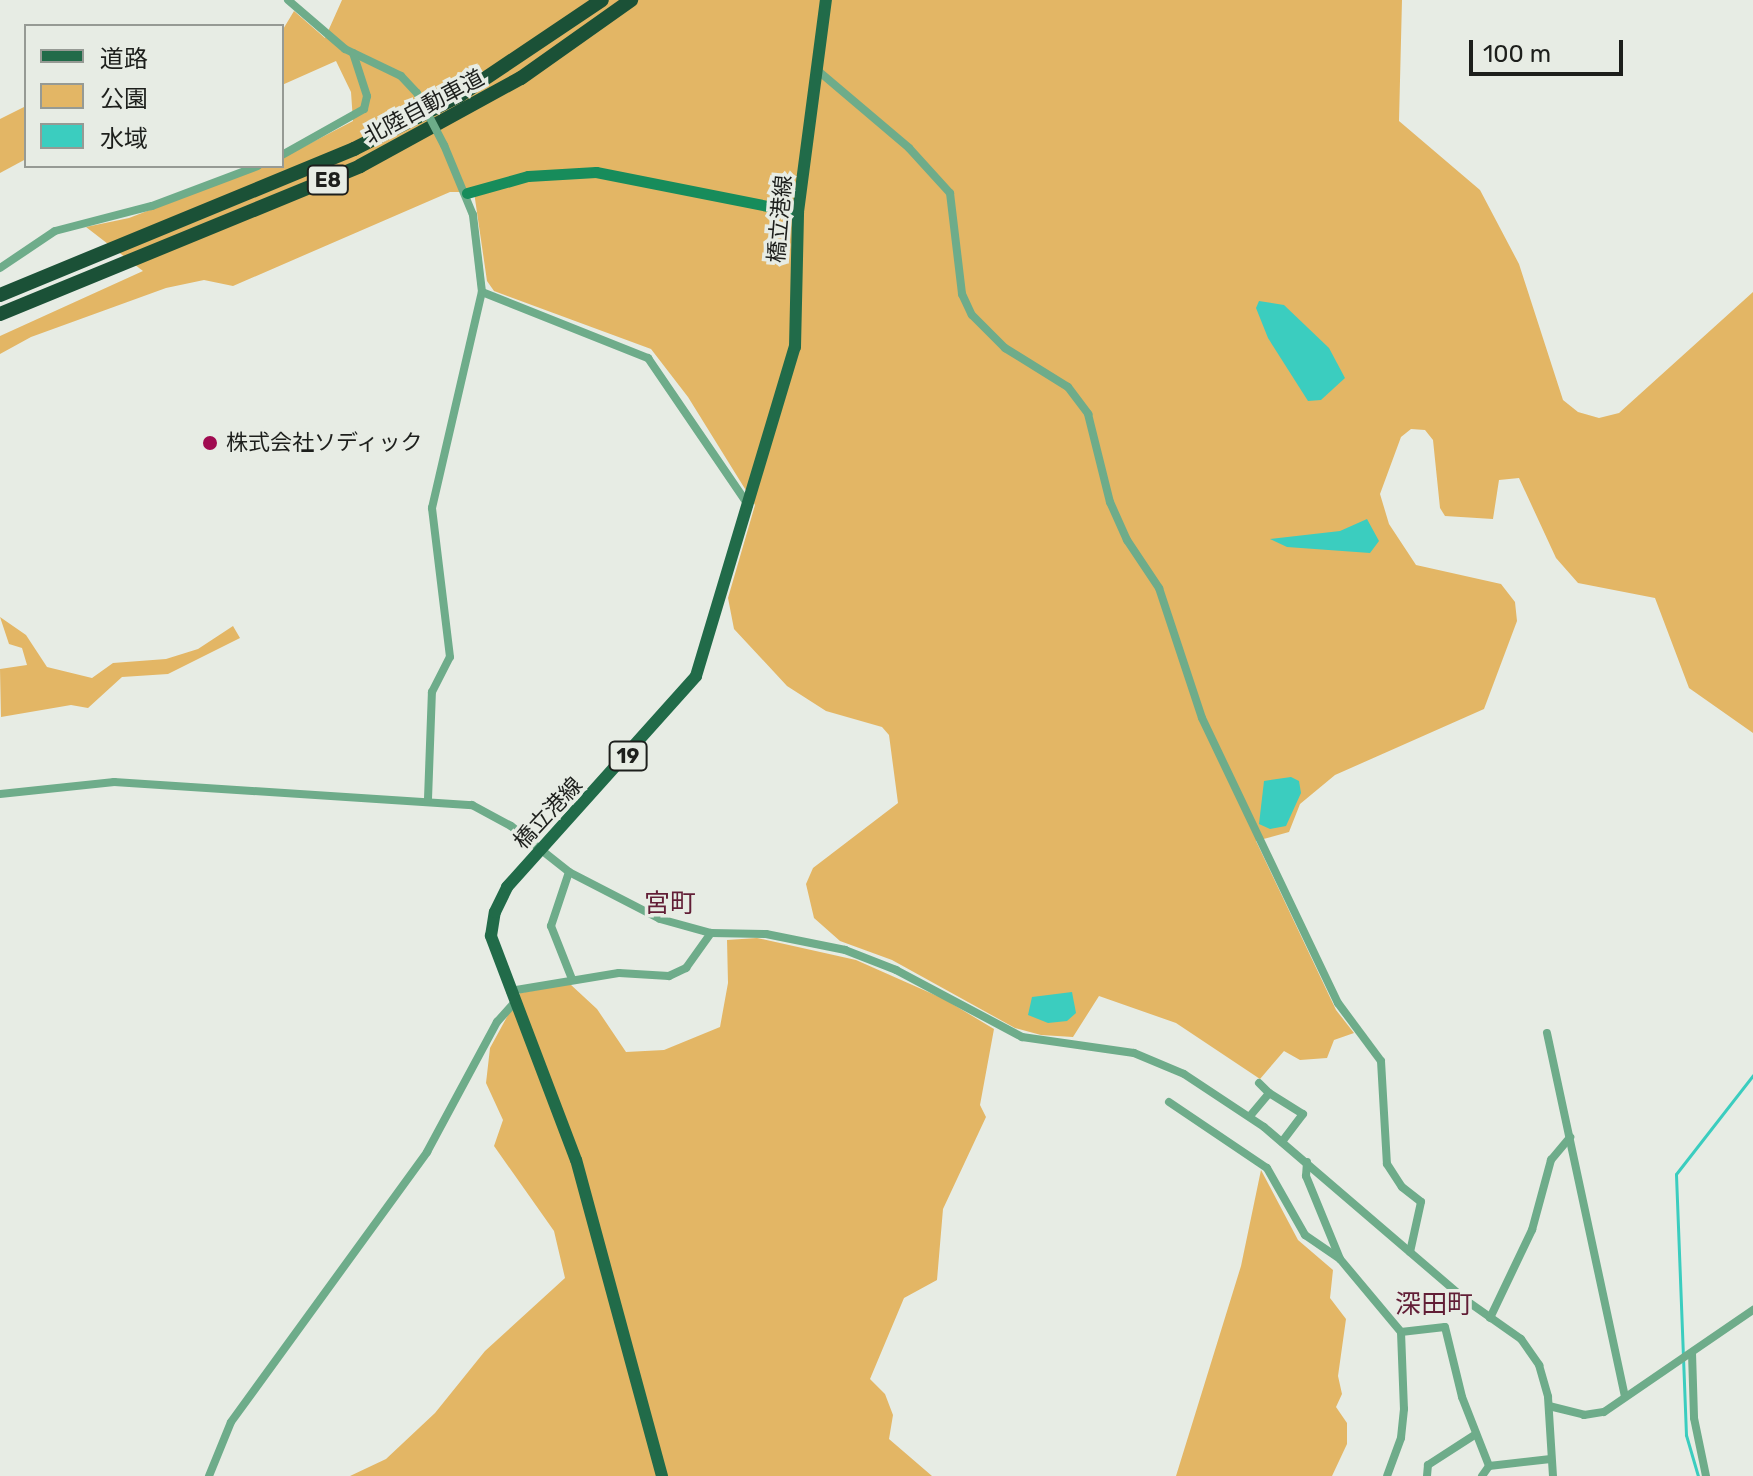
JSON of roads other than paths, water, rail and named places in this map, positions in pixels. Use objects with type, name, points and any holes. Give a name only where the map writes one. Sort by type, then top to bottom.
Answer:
[{"type":"highway","name":"北陸自動車道","points":[[0,295],[354,149],[484,81],[602,0]]},
{"type":"highway","name":"北陸自動車道","points":[[0,314],[360,166],[521,78],[631,0]]},
{"type":"main road","name":"橋立港線","points":[[662,1476],[576,1160],[491,936],[495,912],[507,887],[696,676],[795,347],[798,212],[826,0]]},
{"type":"street","points":[[288,0],[353,53],[401,76],[417,93],[467,193],[482,292],[432,508],[450,657],[432,692],[428,799]]},
{"type":"street","points":[[284,154],[364,109],[367,96],[353,53]]},
{"type":"street","points":[[815,68],[909,148],[950,193],[962,294],[972,315],[1005,348],[1057,379],[1084,405],[1110,502],[1127,540],[1159,588],[1202,718],[1338,1003],[1381,1061],[1387,1164],[1402,1187],[1421,1202],[1410,1252]]},
{"type":"street","points":[[0,268],[55,231],[152,206],[253,168]]},
{"type":"street","points":[[467,193],[528,176],[596,172],[798,212]]},
{"type":"street","points":[[482,292],[648,358],[660,368],[749,506]]},
{"type":"street","points":[[0,794],[114,782],[428,799],[472,805],[511,826],[539,852],[569,872],[643,912],[711,933],[766,934],[856,954],[961,1001],[1022,1037],[1097,1045],[1170,1068],[1210,1087],[1250,1116],[1490,1318],[1511,1330],[1534,1356],[1549,1406],[1553,1476]]},
{"type":"street","points":[[569,872],[551,926],[572,979]]},
{"type":"street","points":[[209,1476],[231,1422],[427,1152],[512,997],[572,979],[679,973],[711,933]]},
{"type":"street","points":[[1547,1033],[1625,1396]]},
{"type":"street","points":[[1259,1083],[1269,1093],[1303,1114],[1282,1142]]},
{"type":"street","points":[[1250,1116],[1269,1093]]},
{"type":"street","points":[[1169,1102],[1267,1168],[1305,1235],[1340,1259],[1401,1332],[1404,1409],[1387,1476]]},
{"type":"street","points":[[1490,1318],[1532,1230],[1551,1160],[1570,1137]]},
{"type":"street","points":[[1307,1162],[1306,1176],[1340,1259]]},
{"type":"street","points":[[1549,1406],[1591,1415],[1692,1353],[1753,1310]]},
{"type":"street","points":[[1401,1332],[1445,1327],[1476,1434],[1489,1466]]},
{"type":"street","points":[[1692,1353],[1694,1418],[1706,1476]]},
{"type":"street","points":[[1427,1476],[1428,1465],[1476,1434]]},
{"type":"street","points":[[1482,1476],[1489,1466],[1551,1459]]},
{"type":"water","points":[[1259,301],[1284,305],[1329,348],[1345,378],[1321,400],[1308,401],[1268,338],[1256,308]]},
{"type":"water","points":[[1367,519],[1379,541],[1370,553],[1287,547],[1270,539],[1340,531]]},
{"type":"water","points":[[1291,777],[1299,781],[1301,793],[1286,826],[1270,829],[1259,824],[1264,781]]},
{"type":"water","points":[[1072,992],[1076,1013],[1067,1021],[1048,1023],[1028,1015],[1032,997]]},
{"type":"waterway","points":[[1698,1476],[1686,1435],[1676,1174],[1753,1075]]},
{"type":"place","name":"株式会社ソディック","points":[[210,443]]},
{"type":"district","name":"宮町","points":[[670,904]]},
{"type":"district","name":"深田町","points":[[1434,1305]]}]
